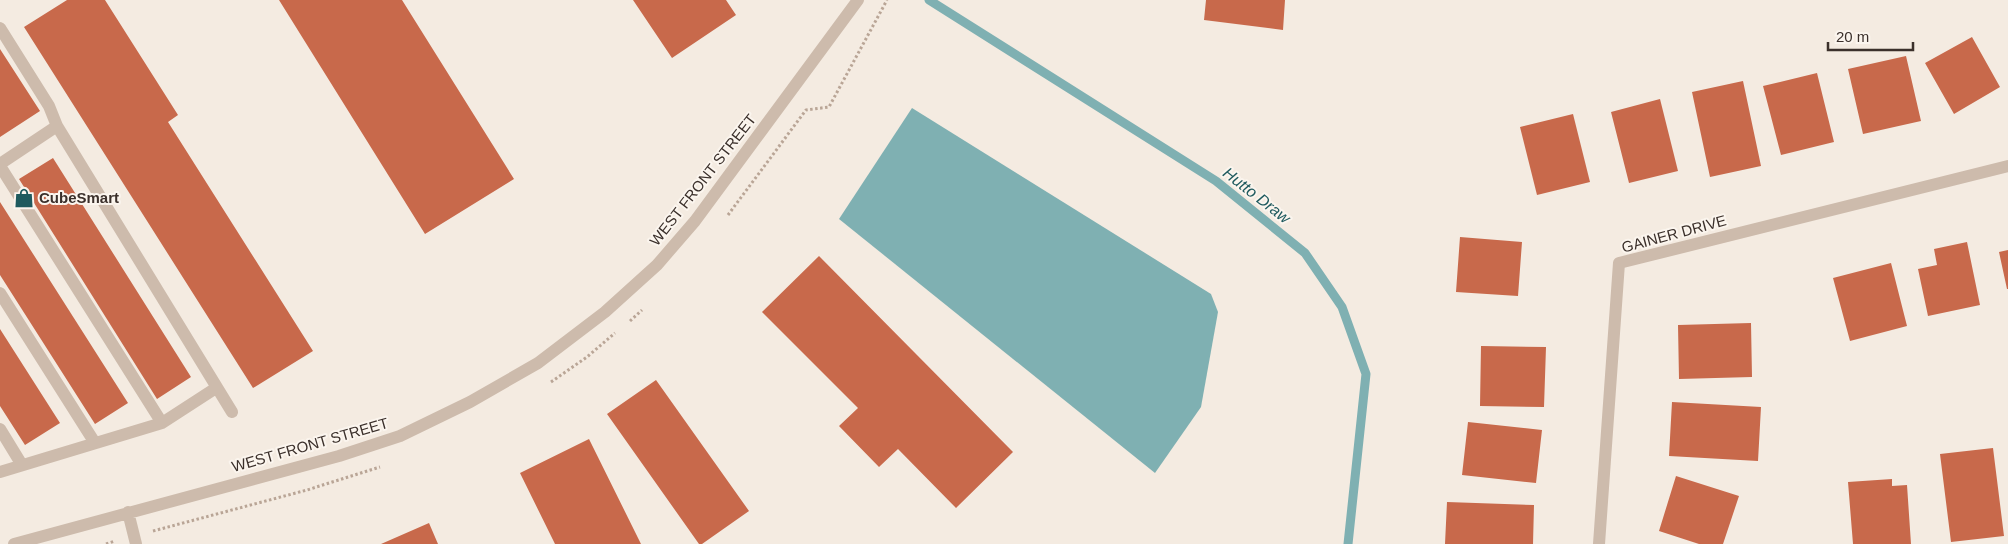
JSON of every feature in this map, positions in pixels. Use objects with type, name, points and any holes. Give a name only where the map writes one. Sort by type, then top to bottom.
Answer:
[{"type":"street","name":"WEST FRONT STREET","points":[[14,544],[339,456],[400,436],[470,402],[538,363],[605,312],[657,265],[696,220],[858,0]]},
{"type":"street","points":[[0,28],[49,106],[57,126],[232,412]]},
{"type":"street","points":[[57,126],[0,165],[162,423]]},
{"type":"street","name":"GAINER DRIVE","points":[[1599,544],[1619,263],[2008,166]]},
{"type":"street","points":[[0,293],[95,443]]},
{"type":"street","points":[[0,472],[162,423],[216,388]]},
{"type":"street","points":[[0,429],[22,465]]},
{"type":"street","points":[[128,512],[136,544]]},
{"type":"water","points":[[912,108],[1211,294],[1218,312],[1201,407],[1155,473],[839,219]]},
{"type":"building","points":[[67,0],[105,0],[178,115],[168,122],[313,351],[253,388],[24,27]]},
{"type":"building","points":[[279,0],[402,0],[514,179],[425,234]]},
{"type":"building","points":[[633,0],[726,0],[736,15],[672,58]]},
{"type":"building","points":[[1206,0],[1285,0],[1283,30],[1204,20]]},
{"type":"building","points":[[1972,37],[2000,87],[1954,114],[1925,63]]},
{"type":"building","points":[[0,49],[40,111],[0,137]]},
{"type":"building","points":[[1906,56],[1921,121],[1863,134],[1848,69]]},
{"type":"building","points":[[1817,73],[1834,142],[1781,155],[1763,86]]},
{"type":"building","points":[[1743,81],[1761,166],[1710,177],[1692,92]]},
{"type":"building","points":[[1660,99],[1678,171],[1629,183],[1611,112]]},
{"type":"building","points":[[1573,114],[1590,182],[1537,195],[1520,127]]},
{"type":"building","points":[[53,158],[191,377],[157,399],[19,179]]},
{"type":"building","points":[[0,202],[128,403],[95,424],[0,275]]},
{"type":"building","points":[[1460,237],[1522,242],[1518,296],[1456,292]]},
{"type":"building","points":[[1967,242],[1980,305],[1928,316],[1918,269],[1937,265],[1934,249]]},
{"type":"building","points":[[2008,250],[2008,289],[2007,289],[1999,252]]},
{"type":"building","points":[[819,256],[1013,452],[956,508],[898,449],[879,467],[839,426],[858,408],[762,312]]},
{"type":"building","points":[[1891,263],[1907,326],[1850,341],[1833,278]]},
{"type":"building","points":[[1751,323],[1752,377],[1679,379],[1678,325]]},
{"type":"building","points":[[0,329],[60,423],[25,445],[0,406]]},
{"type":"building","points":[[1481,346],[1546,347],[1544,407],[1480,406]]},
{"type":"building","points":[[656,380],[749,511],[702,544],[699,544],[607,414]]},
{"type":"building","points":[[1672,402],[1761,407],[1758,461],[1669,456]]},
{"type":"building","points":[[1468,422],[1542,430],[1536,483],[1462,475]]},
{"type":"building","points":[[589,439],[641,544],[555,544],[520,473]]},
{"type":"building","points":[[1993,448],[2004,536],[1951,542],[1940,454]]},
{"type":"building","points":[[1676,476],[1739,496],[1723,544],[1699,544],[1659,531]]},
{"type":"building","points":[[1892,479],[1892,486],[1907,485],[1911,544],[1853,544],[1848,482]]},
{"type":"building","points":[[1447,502],[1534,505],[1533,544],[1445,544]]},
{"type":"building","points":[[429,523],[438,544],[381,544]]},
{"type":"waterway","name":"Hutto Draw","points":[[929,0],[1216,181],[1305,253],[1342,307],[1366,374],[1348,544]]},
{"type":"place","name":"CubeSmart","points":[[24,198]]}]
